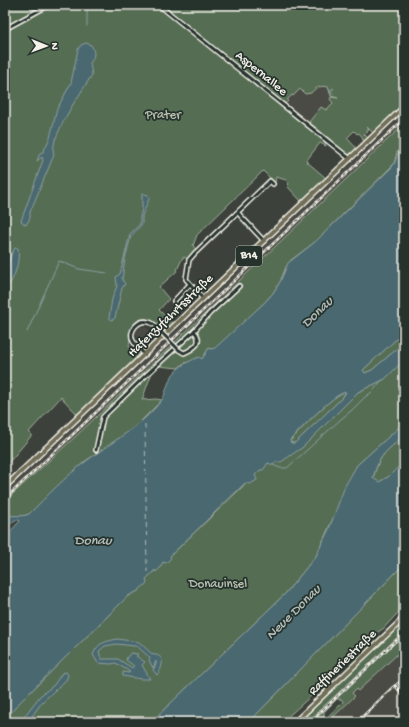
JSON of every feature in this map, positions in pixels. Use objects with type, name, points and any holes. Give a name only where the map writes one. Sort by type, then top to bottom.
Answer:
[{"type":"main road","name":"B14","points":[[350,159],[404,107]]},
{"type":"main road","name":"Hafenzufahrtsstraße","points":[[5,487],[350,159]]},
{"type":"main road","name":"Raffineriestraße","points":[[295,722],[404,618]]},
{"type":"street","points":[[5,29],[49,5]]},
{"type":"street","name":"Aspernallee","points":[[159,5],[350,159]]},
{"type":"street","points":[[203,299],[186,279],[189,260],[270,181],[273,184]]},
{"type":"street","points":[[238,213],[264,242]]},
{"type":"street","points":[[174,301],[190,284]]},
{"type":"street","points":[[96,450],[103,417],[239,286]]},
{"type":"street","points":[[145,355],[133,341],[132,337],[133,329],[138,323],[147,321],[153,323],[179,350],[184,353],[198,343],[199,339],[194,331]]},
{"type":"shaded area","points":[[336,70],[341,98],[323,116],[318,111],[309,122],[286,103],[290,96],[311,79]]},
{"type":"shaded area","points":[[404,113],[404,124],[75,437],[5,501],[5,493]]},
{"type":"shaded area","points":[[141,327],[145,327],[156,338],[144,349],[139,345],[135,332]]},
{"type":"shaded area","points":[[404,630],[404,634],[344,692],[312,722],[307,722]]},
{"type":"shaded area","points":[[404,648],[404,722],[328,722],[355,697],[352,693],[356,689],[359,691]]},
{"type":"green space","name":"Prater","points":[[5,5],[398,5],[404,10],[404,103],[373,133],[367,127],[366,128],[369,130],[364,134],[368,138],[364,141],[359,133],[357,134],[354,131],[347,138],[357,149],[351,154],[348,154],[309,122],[321,107],[326,110],[333,103],[330,99],[331,97],[338,98],[331,96],[328,87],[318,87],[311,93],[305,94],[300,89],[293,96],[292,95],[282,107],[325,142],[326,146],[320,143],[306,161],[326,178],[301,201],[287,186],[289,184],[286,180],[276,177],[275,183],[263,171],[197,235],[193,246],[196,249],[188,259],[183,257],[176,272],[159,287],[169,299],[159,310],[173,324],[164,332],[152,322],[147,320],[138,321],[134,324],[130,332],[129,346],[134,353],[138,353],[140,355],[78,415],[61,397],[29,432],[32,435],[5,467]]},
{"type":"green space","points":[[404,124],[404,144],[397,152],[394,164],[315,242],[291,260],[286,267],[280,282],[265,302],[215,349],[209,348],[202,359],[184,363],[178,368],[158,366],[151,375],[142,400],[162,400],[134,428],[84,462],[29,514],[5,518],[5,501],[75,437]]},
{"type":"green space","points":[[404,332],[404,343],[372,370],[365,373],[363,370]]},
{"type":"green space","name":"Donauinsel","points":[[404,360],[404,423],[357,465],[316,556],[285,594],[151,722],[5,722],[19,703],[128,596],[138,591],[146,579],[260,470],[268,463],[275,462],[303,447],[358,392],[385,379]]},
{"type":"green space","points":[[346,391],[343,397],[295,443],[291,443],[290,441],[317,413],[333,399]]},
{"type":"green space","points":[[404,436],[404,462],[388,477],[379,482],[373,479],[378,464],[384,454]]},
{"type":"green space","points":[[404,564],[404,606],[384,628],[372,636],[322,686],[282,722],[249,722]]},
{"type":"green space","points":[[404,622],[404,631],[307,722],[300,722],[356,667]]},
{"type":"green space","points":[[404,634],[404,648],[358,691],[356,689],[352,693],[355,696],[328,722],[322,722],[342,703],[343,701],[341,699],[339,700],[338,698],[324,712],[324,716],[319,722],[312,722]]},
{"type":"water","points":[[86,43],[91,45],[94,52],[94,56],[90,63],[92,75],[72,106],[55,140],[53,150],[54,155],[26,225],[21,221],[43,160],[42,157],[37,161],[40,153],[43,152],[50,138],[57,109],[71,83],[78,49],[81,45]]},
{"type":"water","name":"Donau","points":[[404,144],[404,151],[401,155],[402,157],[404,156],[404,332],[363,370],[365,373],[372,370],[404,343],[404,360],[385,379],[358,392],[303,447],[281,462],[275,462],[273,465],[268,463],[263,470],[260,470],[255,475],[257,480],[250,484],[245,483],[170,556],[171,558],[166,563],[163,562],[156,572],[155,570],[146,579],[147,583],[138,591],[128,596],[19,703],[5,720],[5,537],[20,521],[15,520],[5,529],[5,518],[29,514],[56,487],[78,468],[144,419],[162,399],[170,379],[176,370],[194,359],[199,357],[202,359],[209,348],[215,348],[265,302],[280,282],[288,263],[315,242],[392,167],[401,147]],"holes":[[[346,392],[343,397],[295,443],[291,443],[290,440],[317,413],[334,399]]]},
{"type":"water","points":[[142,193],[148,195],[149,199],[142,216],[142,224],[131,236],[122,279],[125,284],[122,288],[115,318],[112,320],[109,318],[112,299],[117,286],[116,277],[120,274],[130,234],[140,224]]},
{"type":"water","points":[[15,248],[18,248],[18,264],[15,274],[7,287],[8,296],[5,308],[7,268]]},
{"type":"water","name":"Neue Donau","points":[[404,423],[404,436],[384,454],[375,470],[373,478],[379,482],[388,477],[404,462],[404,564],[249,722],[151,722],[285,594],[316,556],[329,529],[345,486],[357,465]]},
{"type":"water","points":[[117,639],[139,642],[153,655],[160,657],[162,659],[162,665],[157,675],[153,670],[156,665],[156,661],[153,668],[149,660],[150,658],[137,646],[117,644],[105,646],[99,651],[101,659],[118,659],[132,668],[134,666],[126,660],[127,657],[131,653],[138,654],[136,656],[145,662],[142,665],[150,679],[123,676],[123,672],[130,672],[116,663],[98,663],[93,655],[97,647],[102,643]]},
{"type":"water","points":[[66,672],[68,675],[66,680],[42,702],[28,722],[16,722],[23,718],[40,696],[54,685],[62,673]]},
{"type":"waterway","points":[[87,5],[87,26]]},
{"type":"waterway","points":[[330,90],[329,88],[330,93]]},
{"type":"waterway","points":[[330,90],[331,91],[334,89],[333,88]]},
{"type":"waterway","points":[[331,93],[333,94],[332,92]]},
{"type":"waterway","points":[[27,332],[59,261],[79,269],[107,273]]},
{"type":"waterway","points":[[273,465],[280,468],[287,468],[372,392],[382,380]]},
{"type":"ferry route","points":[[145,424],[147,572]]},
{"type":"railway","points":[[5,499],[404,119]]},
{"type":"railway","points":[[310,722],[404,633]]},
{"type":"railway","points":[[357,722],[393,687],[404,679]]},
{"type":"railway","points":[[396,687],[404,695]]}]
